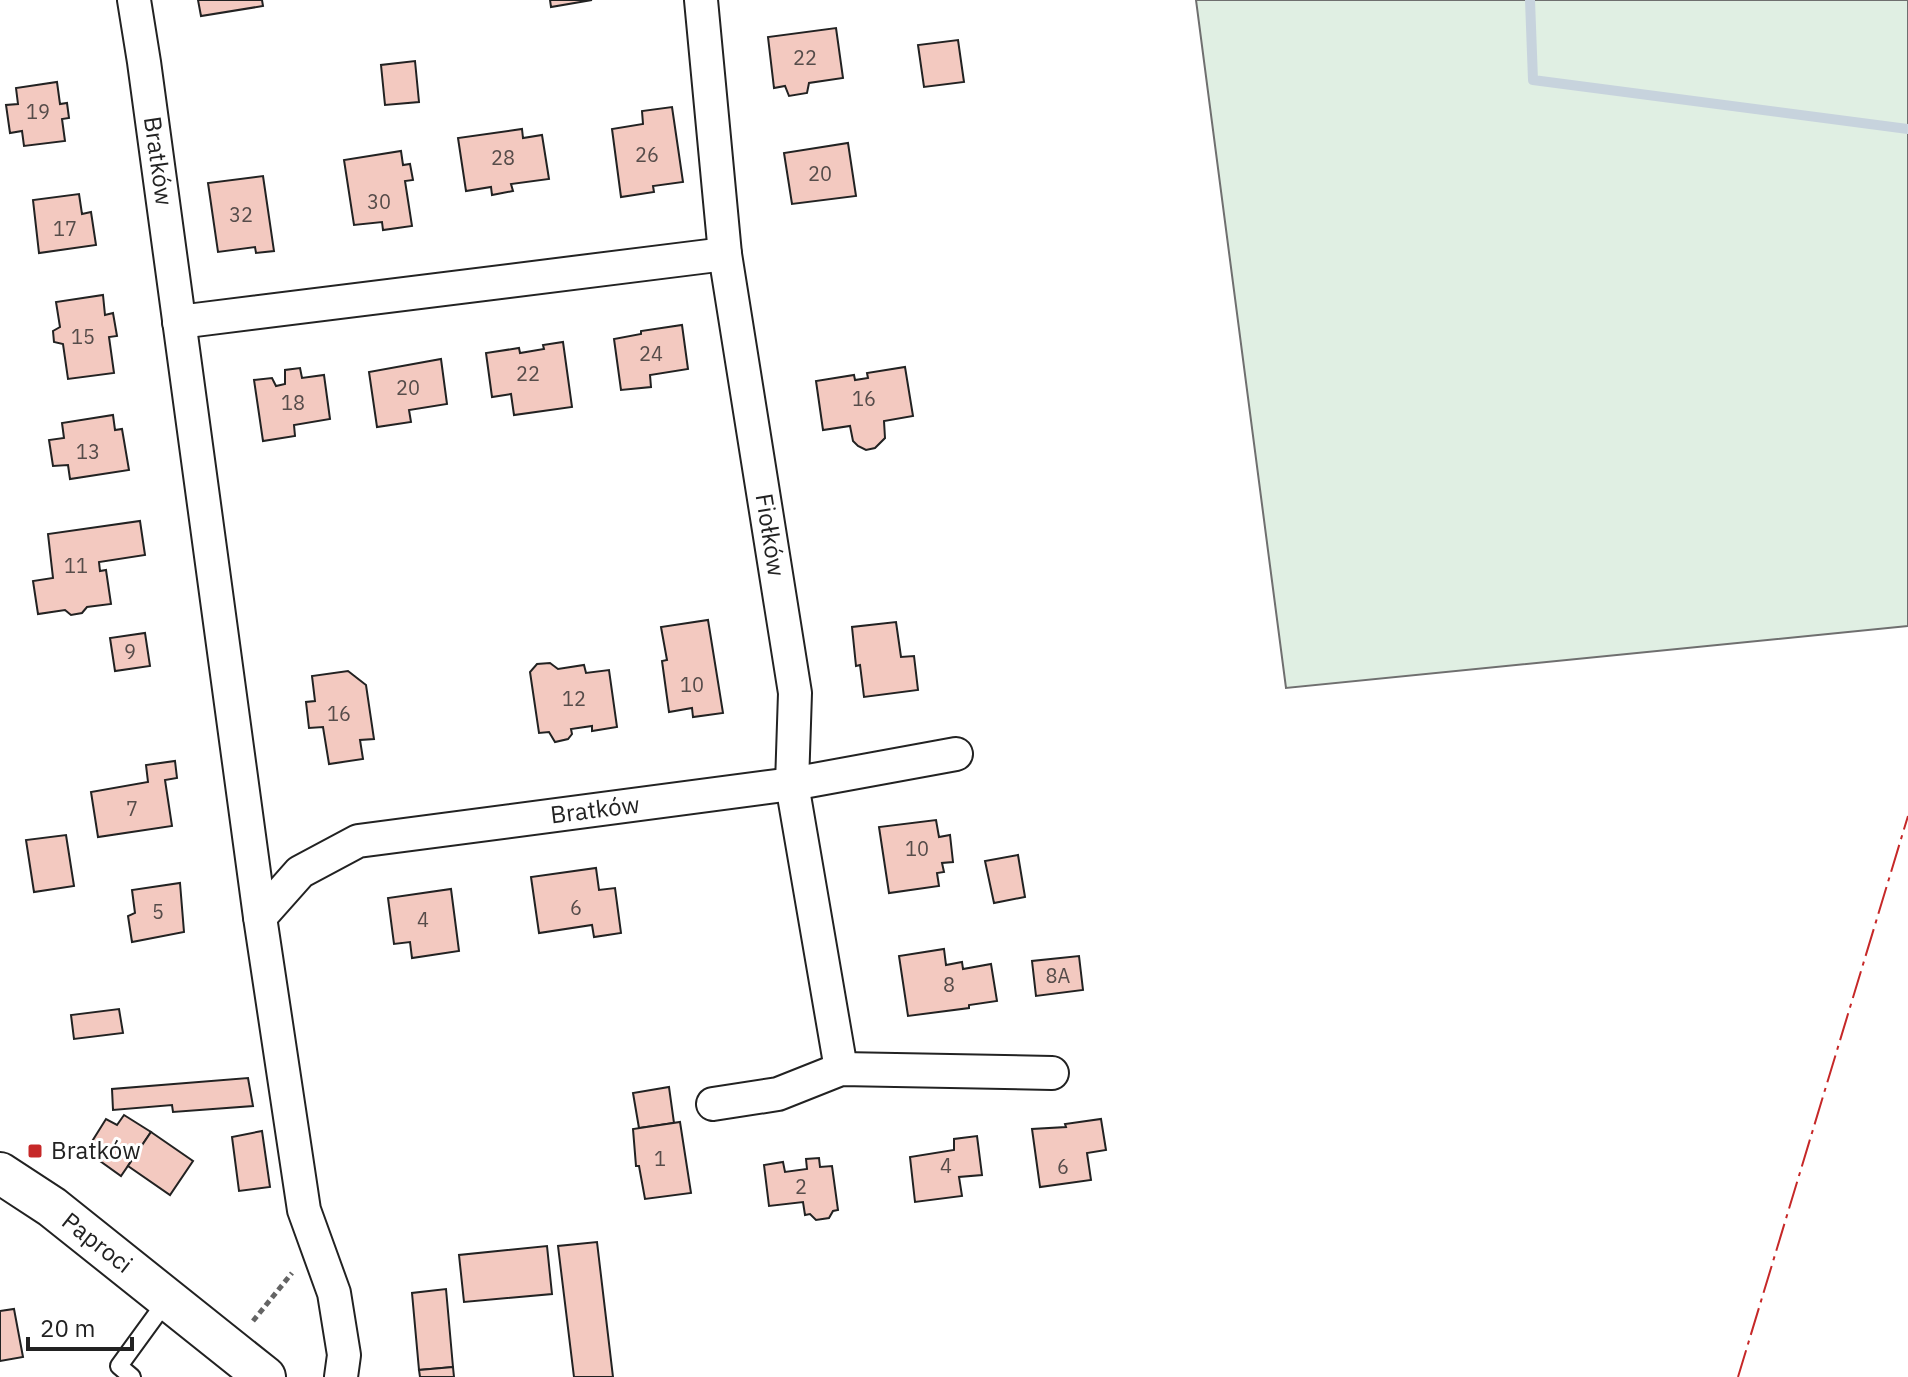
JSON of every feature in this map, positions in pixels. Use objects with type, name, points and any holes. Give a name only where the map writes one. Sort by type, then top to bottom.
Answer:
[{"type":"street","name":"Bratków","points":[[134,0],[260,917],[304,1210],[334,1293],[344,1355],[341,1377]]},
{"type":"street","name":"Fiołków","points":[[701,0],[725,254],[795,693],[792,784],[841,1069]]},
{"type":"street","points":[[179,322],[725,254]]},
{"type":"street","name":"Bratków","points":[[260,917],[300,872],[358,841],[792,784],[956,754]]},
{"type":"street","points":[[713,1104],[778,1094],[841,1069],[1052,1073]]},
{"type":"street","name":"Paproci","points":[[0,1173],[52,1207],[265,1377]]},
{"type":"lane","points":[[120,1373],[168,1299]]},
{"type":"path","points":[[230,1348],[316,1245]]},
{"type":"green space","points":[[1196,0],[1908,0],[1908,626],[1286,688]]},
{"type":"building","points":[[198,0],[262,0],[263,6],[201,16]]},
{"type":"building","points":[[550,0],[592,0],[551,7]]},
{"type":"building","points":[[836,28],[843,78],[809,83],[807,93],[789,96],[785,86],[774,88],[768,37]]},
{"type":"building","points":[[958,40],[964,82],[924,87],[918,45]]},
{"type":"building","points":[[415,61],[419,102],[385,105],[381,65]]},
{"type":"building","points":[[57,82],[60,104],[67,103],[69,118],[62,119],[65,141],[24,146],[22,131],[10,133],[6,105],[18,104],[16,88]]},
{"type":"building","points":[[672,107],[683,182],[653,186],[654,192],[621,197],[612,129],[643,124],[642,111]]},
{"type":"building","points":[[522,129],[523,138],[542,135],[549,179],[511,184],[513,191],[492,195],[491,187],[466,191],[458,138]]},
{"type":"building","points":[[848,143],[856,196],[792,204],[784,153]]},
{"type":"building","points":[[401,151],[403,165],[410,164],[413,180],[405,181],[412,226],[383,230],[382,222],[354,225],[344,160]]},
{"type":"building","points":[[263,176],[274,251],[256,253],[255,247],[218,252],[208,183]]},
{"type":"building","points":[[79,194],[82,214],[91,212],[96,245],[39,253],[33,200]]},
{"type":"building","points":[[103,295],[105,315],[113,313],[117,336],[109,337],[114,373],[68,379],[63,344],[54,342],[53,331],[60,327],[56,302]]},
{"type":"building","points":[[682,325],[688,369],[650,375],[651,387],[621,390],[614,339]]},
{"type":"building","points":[[563,342],[572,407],[514,415],[511,394],[492,397],[486,353],[519,348],[520,353]]},
{"type":"building","points":[[441,359],[447,404],[409,410],[411,422],[377,427],[369,372]]},
{"type":"building","points":[[905,367],[913,416],[884,421],[885,438],[875,448],[866,450],[858,446],[853,441],[850,426],[823,430],[816,381],[854,375],[855,380],[868,378],[867,373]]},
{"type":"building","points":[[300,368],[302,378],[324,375],[330,419],[294,425],[295,436],[263,441],[254,380],[272,378],[276,386],[285,384],[285,370]]},
{"type":"building","points":[[113,415],[115,430],[122,429],[129,470],[70,479],[68,465],[53,466],[49,440],[64,438],[62,423]]},
{"type":"building","points":[[140,521],[145,555],[99,562],[100,571],[106,570],[111,604],[87,607],[82,613],[71,615],[65,610],[38,614],[33,581],[53,578],[48,534]]},
{"type":"building","points":[[708,620],[723,713],[693,717],[692,708],[669,712],[662,661],[667,660],[661,627]]},
{"type":"building","points":[[896,622],[901,657],[914,656],[918,690],[864,697],[860,665],[856,666],[852,627]]},
{"type":"building","points":[[145,633],[150,666],[115,671],[110,638]]},
{"type":"building","points":[[550,663],[558,669],[584,665],[586,673],[609,670],[617,727],[592,731],[592,726],[571,729],[568,739],[555,742],[549,732],[539,733],[530,672],[537,664]]},
{"type":"building","points":[[348,671],[366,685],[374,739],[360,740],[363,759],[329,764],[323,727],[309,728],[306,702],[315,701],[312,676]]},
{"type":"building","points":[[175,761],[177,778],[165,780],[172,826],[98,837],[91,792],[148,782],[146,765]]},
{"type":"building","points":[[936,820],[939,837],[950,835],[953,862],[942,863],[944,872],[937,873],[939,886],[889,893],[879,827]]},
{"type":"building","points":[[66,835],[74,886],[34,892],[26,840]]},
{"type":"building","points":[[1018,855],[1025,897],[994,903],[985,861]]},
{"type":"building","points":[[596,868],[599,890],[615,888],[621,933],[594,937],[592,925],[539,933],[531,877]]},
{"type":"building","points":[[180,883],[184,932],[132,942],[128,916],[135,913],[132,890]]},
{"type":"building","points":[[451,889],[459,951],[412,958],[410,942],[394,944],[388,898]]},
{"type":"building","points":[[944,949],[946,965],[962,962],[963,969],[991,964],[997,1001],[908,1016],[899,956]]},
{"type":"building","points":[[1079,956],[1083,990],[1036,996],[1032,961]]},
{"type":"building","points":[[119,1009],[123,1033],[74,1039],[71,1015]]},
{"type":"building","points":[[248,1078],[253,1106],[173,1112],[172,1105],[113,1110],[112,1089]]},
{"type":"building","points":[[669,1087],[674,1123],[639,1128],[633,1093]]},
{"type":"building","points":[[124,1115],[151,1132],[121,1176],[86,1151],[106,1119],[117,1125]]},
{"type":"building","points":[[1101,1119],[1106,1150],[1087,1153],[1091,1180],[1040,1187],[1032,1129],[1066,1127],[1065,1124]]},
{"type":"building","points":[[680,1122],[691,1193],[645,1199],[639,1166],[636,1166],[633,1129]]},
{"type":"building","points":[[262,1131],[270,1187],[239,1191],[232,1137]]},
{"type":"building","points":[[151,1132],[193,1161],[170,1195],[128,1166]]},
{"type":"building","points":[[977,1136],[982,1175],[959,1177],[962,1196],[915,1202],[910,1157],[954,1150],[954,1139]]},
{"type":"building","points":[[819,1158],[820,1167],[832,1166],[838,1210],[833,1211],[829,1218],[816,1220],[810,1214],[805,1215],[803,1202],[769,1206],[764,1165],[783,1162],[785,1172],[807,1169],[806,1159]]},
{"type":"building","points":[[597,1242],[613,1377],[574,1377],[558,1246]]},
{"type":"building","points":[[547,1246],[552,1294],[464,1302],[459,1255]]},
{"type":"building","points":[[446,1289],[453,1367],[419,1370],[412,1293]]},
{"type":"building","points":[[14,1309],[23,1357],[0,1361],[0,1311]]},
{"type":"building","points":[[453,1367],[454,1377],[420,1377],[419,1370]]},
{"type":"waterway","points":[[1530,0],[1533,80],[1908,129]]},
{"type":"power","points":[[1738,1377],[1908,816]]},
{"type":"place","name":"Bratków","points":[[35,1151]]}]
